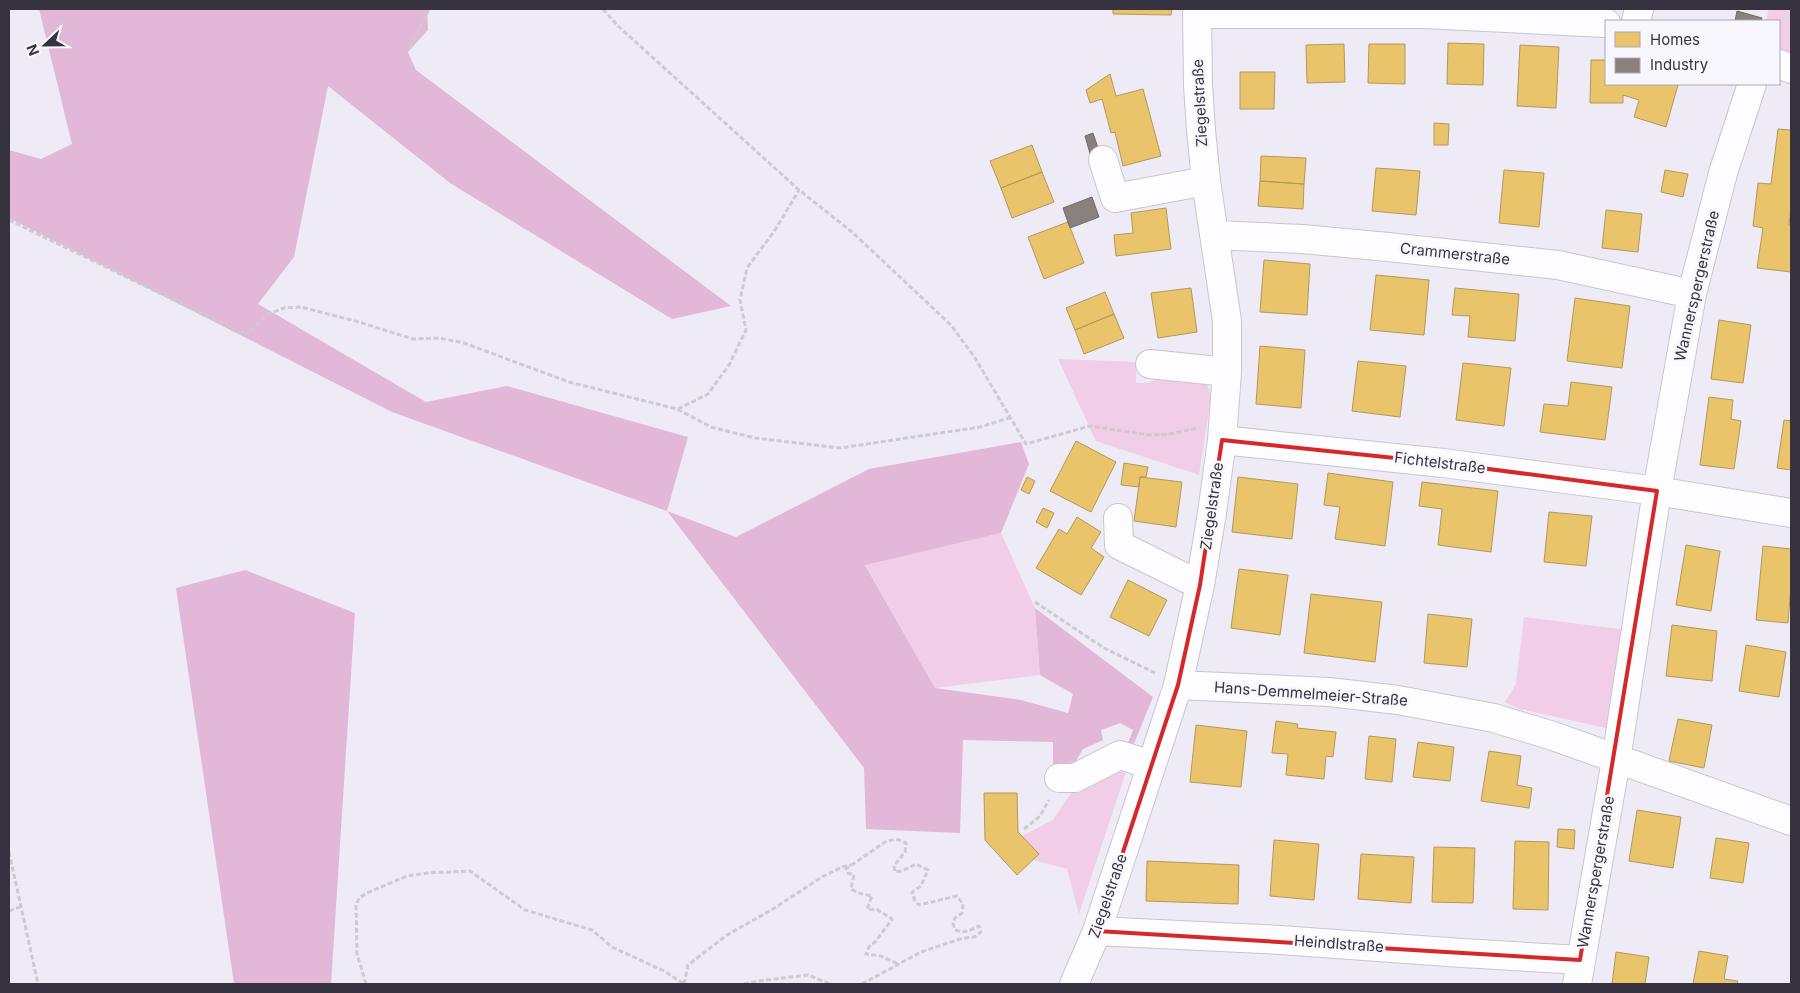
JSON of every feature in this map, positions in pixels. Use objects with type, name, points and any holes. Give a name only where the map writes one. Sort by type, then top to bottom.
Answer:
[{"type":"street","points":[[1197,11],[1425,12],[1605,22]]},
{"type":"street","name":"Ziegelstraße","points":[[1074,984],[1097,931],[1178,685],[1200,585],[1212,512],[1227,372],[1227,322],[1206,181],[1198,85],[1197,11]]},
{"type":"street","name":"Wannerspergerstraße","points":[[1579,972],[1616,760],[1658,491],[1692,294],[1723,173],[1752,85]]},
{"type":"street","points":[[1103,160],[1115,198],[1206,181]]},
{"type":"street","name":"Crammerstraße","points":[[1215,235],[1302,239],[1558,266],[1692,294]]},
{"type":"street","points":[[1150,364],[1227,372]]},
{"type":"street","name":"Fichtelstraße","points":[[1222,431],[1443,463],[1658,491]]},
{"type":"street","points":[[1658,491],[1791,513]]},
{"type":"street","points":[[1118,518],[1119,544],[1200,585]]},
{"type":"street","name":"Hans-Demmelmeier-Straße","points":[[1178,685],[1329,692],[1432,705],[1494,718],[1553,736],[1616,760]]},
{"type":"street","points":[[1059,778],[1075,778],[1120,755],[1151,766]]},
{"type":"street","points":[[1616,760],[1791,822]]},
{"type":"street","name":"Heindlstraße","points":[[1097,931],[1280,940],[1462,953],[1579,972]]},
{"type":"path","points":[[410,48],[429,9]]},
{"type":"path","points":[[603,9],[618,26],[799,190],[852,232],[951,325],[975,358],[1026,444],[1090,426],[1157,434],[1222,431]]},
{"type":"path","points":[[677,409],[708,394],[729,365],[746,330],[740,300],[747,268],[775,230],[799,190]]},
{"type":"path","points":[[9,220],[246,334],[268,314],[284,308],[300,306],[413,338],[440,338],[464,343],[569,382],[677,409],[712,427],[755,438],[840,448],[980,427],[1010,418]]},
{"type":"path","points":[[1035,602],[1104,648],[1148,670]]},
{"type":"path","points":[[1024,829],[1040,816],[1059,778]]},
{"type":"path","points":[[862,984],[935,946],[974,937],[981,932],[978,926],[962,932],[955,930],[953,924],[955,918],[962,913],[963,904],[958,896],[919,905],[915,901],[912,892],[921,886],[928,870],[916,864],[902,871],[895,872],[894,866],[905,852],[906,843],[896,839],[885,842],[846,869],[848,873],[854,875],[851,889],[858,893],[872,896],[867,909],[878,910],[892,919],[876,941],[869,947],[866,954],[881,956],[898,964]]},
{"type":"path","points":[[9,852],[38,984]]},
{"type":"path","points":[[366,984],[357,954],[356,906],[359,898],[407,876],[470,871],[525,910],[592,930],[612,947],[664,970],[684,984],[688,965],[727,935],[773,909],[822,877],[842,867],[852,865]]},
{"type":"path","points":[[9,911],[20,906]]},
{"type":"path","points":[[744,984],[808,975],[830,984]]},
{"type":"highlighted area","points":[[1222,440],[1443,463],[1657,491],[1580,960],[1097,931],[1178,685],[1200,585]]},
{"type":"shaded area","points":[[39,9],[427,9],[428,30],[408,52],[416,70],[731,306],[672,319],[450,183],[328,86],[294,257],[258,304],[426,402],[507,386],[688,437],[667,511],[392,412],[9,218],[9,150],[41,159],[72,144]]},
{"type":"shaded area","points":[[1769,9],[1791,9],[1791,60],[1780,55],[1780,20],[1766,20]]},
{"type":"shaded area","points":[[1058,359],[1136,362],[1136,383],[1148,383],[1166,375],[1196,379],[1208,386],[1211,398],[1199,475],[1096,441]]},
{"type":"shaded area","points":[[1021,442],[1029,464],[1001,533],[865,565],[935,688],[1021,700],[1068,713],[1073,694],[1040,675],[1035,608],[1153,697],[1131,751],[1126,748],[1133,730],[1120,723],[1101,730],[1103,740],[1083,749],[1076,761],[1053,768],[1053,742],[963,740],[960,833],[866,829],[864,768],[667,511],[736,537],[869,469]]},
{"type":"shaded area","points":[[1001,533],[1035,608],[1040,675],[935,688],[865,564]]},
{"type":"shaded area","points":[[245,570],[355,613],[331,984],[234,984],[176,588]]},
{"type":"shaded area","points":[[1524,617],[1627,630],[1610,729],[1519,709],[1505,702],[1516,684]]},
{"type":"shaded area","points":[[1123,769],[1125,775],[1079,914],[1067,869],[1033,860],[1039,854],[1022,836],[1053,820],[1073,790]]},
{"type":"building: Homes","points":[[1113,9],[1172,9],[1171,15],[1113,14]]},
{"type":"building: Homes","points":[[1448,43],[1484,44],[1483,85],[1447,84]]},
{"type":"building: Homes","points":[[1344,44],[1345,82],[1307,83],[1306,45]]},
{"type":"building: Homes","points":[[1369,44],[1405,44],[1405,84],[1368,83]]},
{"type":"building: Homes","points":[[1520,45],[1559,47],[1556,108],[1517,106]]},
{"type":"building: Homes","points":[[1591,60],[1605,60],[1605,85],[1678,85],[1666,127],[1634,117],[1639,100],[1623,95],[1623,103],[1590,103]]},
{"type":"building: Homes","points":[[1240,72],[1275,72],[1274,109],[1240,109]]},
{"type":"building: Homes","points":[[1110,74],[1116,96],[1143,89],[1161,156],[1123,166],[1115,132],[1111,133],[1102,99],[1090,103],[1086,90]]},
{"type":"building: Homes","points":[[1434,123],[1449,124],[1448,145],[1434,145]]},
{"type":"building: Homes","points":[[1778,129],[1791,130],[1791,208],[1789,225],[1791,225],[1791,272],[1757,268],[1763,228],[1753,226],[1758,183],[1771,184]]},
{"type":"building: Homes","points":[[1032,145],[1042,172],[1001,188],[990,161]]},
{"type":"building: Homes","points":[[1261,156],[1306,158],[1304,184],[1260,181]]},
{"type":"building: Homes","points":[[1376,168],[1420,171],[1416,215],[1372,211]]},
{"type":"building: Homes","points":[[1504,170],[1544,173],[1539,227],[1499,223]]},
{"type":"building: Homes","points":[[1665,170],[1688,174],[1683,197],[1661,192]]},
{"type":"building: Homes","points":[[1042,172],[1054,202],[1012,218],[1001,188]]},
{"type":"building: Homes","points":[[1260,181],[1304,184],[1303,209],[1258,206]]},
{"type":"building: Homes","points":[[1166,208],[1171,249],[1116,256],[1114,235],[1133,233],[1131,213]]},
{"type":"building: Homes","points":[[1606,210],[1642,214],[1638,252],[1602,248]]},
{"type":"building: Homes","points":[[1068,222],[1084,263],[1044,279],[1028,237]]},
{"type":"building: Homes","points":[[1264,260],[1310,264],[1307,315],[1260,312]]},
{"type":"building: Homes","points":[[1376,275],[1429,280],[1424,335],[1370,330]]},
{"type":"building: Homes","points":[[1191,288],[1197,332],[1158,338],[1151,293]]},
{"type":"building: Homes","points":[[1455,288],[1519,294],[1515,341],[1468,337],[1470,316],[1452,315]]},
{"type":"building: Homes","points":[[1105,292],[1114,314],[1075,330],[1066,308]]},
{"type":"building: Homes","points":[[1575,298],[1630,306],[1622,368],[1567,361]]},
{"type":"building: Homes","points":[[1114,314],[1124,338],[1084,354],[1075,330]]},
{"type":"building: Homes","points":[[1719,320],[1751,325],[1743,383],[1711,379]]},
{"type":"building: Homes","points":[[1260,346],[1305,350],[1301,408],[1256,404]]},
{"type":"building: Homes","points":[[1358,361],[1406,366],[1400,417],[1352,411]]},
{"type":"building: Homes","points":[[1463,363],[1511,368],[1504,426],[1456,420]]},
{"type":"building: Homes","points":[[1571,382],[1612,387],[1605,440],[1540,432],[1544,404],[1568,406]]},
{"type":"building: Homes","points":[[1709,397],[1733,400],[1731,419],[1741,421],[1734,469],[1700,465]]},
{"type":"building: Homes","points":[[1784,420],[1791,421],[1791,470],[1777,468]]},
{"type":"building: Homes","points":[[1076,441],[1116,462],[1091,512],[1050,491]]},
{"type":"building: Homes","points":[[1124,463],[1148,467],[1146,477],[1140,477],[1139,487],[1121,485]]},
{"type":"building: Homes","points":[[1328,473],[1393,482],[1385,546],[1335,539],[1340,507],[1324,505]]},
{"type":"building: Homes","points":[[1027,477],[1035,481],[1029,494],[1021,490]]},
{"type":"building: Homes","points":[[1140,477],[1182,482],[1176,527],[1134,521]]},
{"type":"building: Homes","points":[[1238,477],[1298,484],[1292,539],[1232,532]]},
{"type":"building: Homes","points":[[1422,482],[1498,491],[1491,552],[1438,545],[1442,509],[1419,506]]},
{"type":"building: Homes","points":[[1043,508],[1054,513],[1047,528],[1036,522]]},
{"type":"building: Homes","points":[[1549,512],[1592,516],[1586,566],[1544,562]]},
{"type":"building: Homes","points":[[1077,517],[1101,532],[1091,548],[1104,557],[1081,595],[1036,568],[1059,529],[1067,534]]},
{"type":"building: Homes","points":[[1686,545],[1720,551],[1711,611],[1676,605]]},
{"type":"building: Homes","points":[[1763,546],[1791,549],[1788,623],[1756,620]]},
{"type":"building: Homes","points":[[1239,569],[1288,575],[1280,635],[1231,628]]},
{"type":"building: Homes","points":[[1128,580],[1167,600],[1149,636],[1110,617]]},
{"type":"building: Homes","points":[[1311,594],[1382,602],[1375,662],[1304,653]]},
{"type":"building: Homes","points":[[1428,614],[1472,619],[1467,667],[1424,663]]},
{"type":"building: Homes","points":[[1672,625],[1717,631],[1712,681],[1666,676]]},
{"type":"building: Homes","points":[[1746,645],[1786,652],[1779,697],[1739,691]]},
{"type":"building: Homes","points":[[1678,719],[1712,725],[1704,768],[1669,761]]},
{"type":"building: Homes","points":[[1276,721],[1298,724],[1297,728],[1336,732],[1333,757],[1326,756],[1324,779],[1286,775],[1288,754],[1272,753]]},
{"type":"building: Homes","points":[[1196,725],[1247,731],[1241,787],[1190,782]]},
{"type":"building: Homes","points":[[1369,736],[1396,739],[1392,782],[1365,779]]},
{"type":"building: Homes","points":[[1418,742],[1454,747],[1450,781],[1413,777]]},
{"type":"building: Homes","points":[[1489,751],[1521,756],[1517,785],[1532,788],[1529,808],[1481,801]]},
{"type":"building: Homes","points":[[984,793],[1017,793],[1018,832],[1039,854],[1017,875],[985,840]]},
{"type":"building: Homes","points":[[1637,810],[1681,817],[1673,868],[1629,861]]},
{"type":"building: Homes","points":[[1558,829],[1575,830],[1574,849],[1557,847]]},
{"type":"building: Homes","points":[[1716,838],[1749,843],[1743,883],[1710,878]]},
{"type":"building: Homes","points":[[1274,840],[1319,844],[1314,900],[1270,896]]},
{"type":"building: Homes","points":[[1515,841],[1549,842],[1548,910],[1513,909]]},
{"type":"building: Homes","points":[[1434,847],[1475,848],[1473,903],[1432,902]]},
{"type":"building: Homes","points":[[1361,854],[1414,857],[1411,903],[1358,899]]},
{"type":"building: Homes","points":[[1147,861],[1239,865],[1238,904],[1146,901]]},
{"type":"building: Homes","points":[[1699,951],[1728,956],[1724,979],[1738,981],[1737,984],[1693,984]]},
{"type":"building: Homes","points":[[1616,952],[1649,957],[1645,984],[1612,984]]},
{"type":"building: Industry","points":[[1737,11],[1762,18],[1761,20],[1735,20]]},
{"type":"building: Industry","points":[[1093,133],[1100,154],[1091,157],[1085,136]]},
{"type":"building: Industry","points":[[1092,197],[1099,217],[1070,228],[1063,208]]}]
